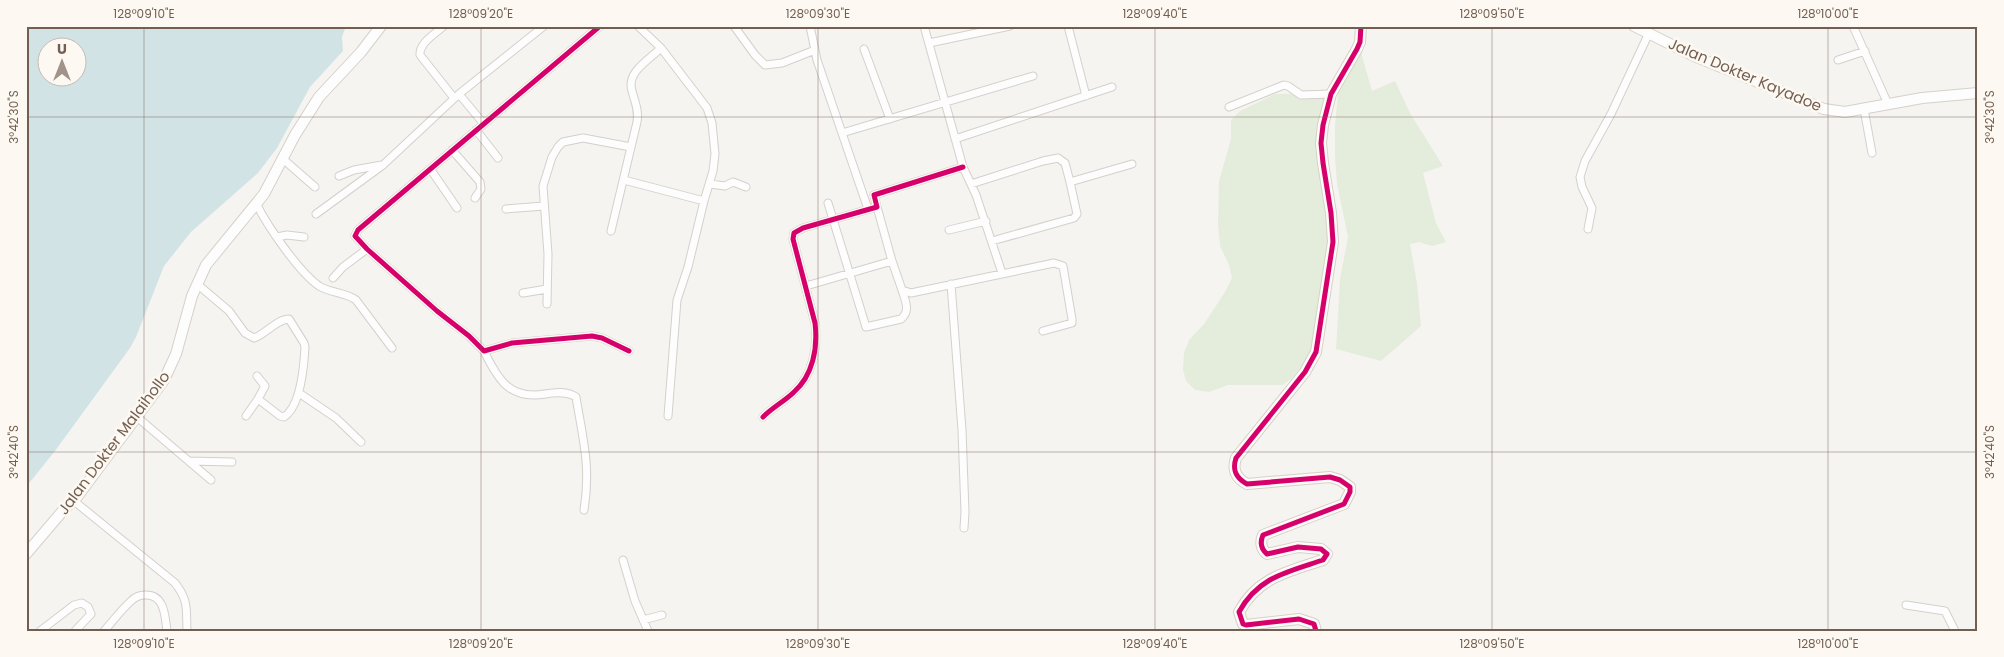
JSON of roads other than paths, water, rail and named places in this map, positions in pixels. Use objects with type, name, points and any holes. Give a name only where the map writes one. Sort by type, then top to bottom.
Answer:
[{"type":"street","name":"Jalan Dokter Malaihollo","points":[[26,554],[74,500],[164,380],[171,367],[192,296],[206,265],[256,205],[295,135],[319,97],[361,52],[381,26]]},
{"type":"street","points":[[444,26],[425,43],[419,51],[420,55],[483,123]]},
{"type":"street","points":[[316,214],[382,165],[457,96],[544,26]]},
{"type":"street","points":[[584,510],[588,482],[587,458],[576,397],[563,393],[524,396],[514,391],[500,378],[484,351],[469,336],[437,311],[367,249],[356,237],[356,233],[483,123],[600,26]]},
{"type":"street","points":[[638,26],[661,48],[700,98],[710,114],[715,154],[710,184],[688,267],[677,300],[668,416]]},
{"type":"street","points":[[734,26],[755,55],[765,65],[782,63],[815,50]]},
{"type":"street","points":[[810,26],[815,50],[868,210]]},
{"type":"street","points":[[924,26],[963,167],[986,221],[1002,273]]},
{"type":"street","points":[[1068,26],[1086,96]]},
{"type":"street","points":[[1316,631],[1314,624],[1299,619],[1243,624],[1239,612],[1251,595],[1269,580],[1291,570],[1323,560],[1327,554],[1321,549],[1298,547],[1266,554],[1261,543],[1263,535],[1344,504],[1350,492],[1350,487],[1340,480],[1330,478],[1247,484],[1238,477],[1233,466],[1236,458],[1299,380],[1316,352],[1333,242],[1331,213],[1323,169],[1321,143],[1325,115],[1331,94],[1357,49],[1362,26]]},
{"type":"street","name":"Jalan Dokter Kayadoe","points":[[1634,26],[1694,56],[1818,108],[1845,112],[1922,98],[1978,93]]},
{"type":"street","points":[[1853,26],[1888,104]]},
{"type":"street","points":[[929,43],[1006,27]]},
{"type":"street","points":[[1588,229],[1592,208],[1582,187],[1581,173],[1585,161],[1619,97],[1649,34]]},
{"type":"street","points":[[611,231],[638,116],[631,89],[632,76],[661,48]]},
{"type":"street","points":[[864,49],[890,119]]},
{"type":"street","points":[[1838,60],[1865,51]]},
{"type":"street","points":[[842,133],[1033,76]]},
{"type":"street","points":[[1229,108],[1284,85],[1300,96],[1331,94]]},
{"type":"street","points":[[955,140],[1112,87]]},
{"type":"street","points":[[1864,109],[1872,153]]},
{"type":"street","points":[[476,130],[498,158]]},
{"type":"street","points":[[547,304],[548,254],[543,186],[547,169],[558,147],[564,142],[583,138],[631,147]]},
{"type":"street","points":[[452,150],[480,182],[481,189],[475,198]]},
{"type":"street","points":[[283,158],[315,187]]},
{"type":"street","points":[[971,184],[1042,161],[1058,158],[1065,163],[1077,212],[1076,217],[992,241]]},
{"type":"street","points":[[1070,182],[1132,164]]},
{"type":"street","points":[[339,176],[354,170],[382,165]]},
{"type":"street","points":[[864,198],[963,167]]},
{"type":"street","points":[[431,170],[457,208]]},
{"type":"street","points":[[624,180],[704,202]]},
{"type":"street","points":[[710,184],[725,186],[729,182],[735,182],[746,188]]},
{"type":"street","points":[[828,203],[866,327],[901,319],[908,310],[874,195]]},
{"type":"street","points":[[256,205],[296,263],[315,282],[324,288],[348,295],[356,300],[392,348]]},
{"type":"street","points":[[506,209],[544,206]]},
{"type":"street","points":[[764,417],[793,393],[807,378],[810,371],[816,332],[813,310],[793,239],[794,233],[803,228],[877,207]]},
{"type":"street","points":[[949,230],[986,221]]},
{"type":"street","points":[[277,237],[288,235],[304,237]]},
{"type":"street","points":[[333,278],[343,267],[367,249]]},
{"type":"street","points":[[806,286],[892,261]]},
{"type":"street","points":[[902,290],[911,292],[1054,263],[1063,266],[1072,323],[1043,331]]},
{"type":"street","points":[[197,284],[229,311],[245,333],[254,338],[265,333],[283,320],[289,319],[304,343],[299,394],[291,410],[284,417],[280,416],[258,400]]},
{"type":"street","points":[[951,284],[962,430],[964,528]]},
{"type":"street","points":[[523,293],[547,289]]},
{"type":"street","points":[[484,351],[512,343],[592,336],[602,338],[629,351]]},
{"type":"street","points":[[246,416],[266,386],[256,376]]},
{"type":"street","points":[[299,394],[336,418],[361,442]]},
{"type":"street","points":[[137,417],[211,480]]},
{"type":"street","points":[[188,461],[232,462]]},
{"type":"street","points":[[74,500],[175,583],[186,602],[187,631]]},
{"type":"street","points":[[623,560],[635,601],[648,631]]},
{"type":"street","points":[[104,631],[129,602],[141,595],[148,595],[159,600],[164,609],[167,631]]},
{"type":"street","points":[[40,631],[74,605],[82,603],[88,607],[91,614],[76,631]]},
{"type":"street","points":[[1906,605],[1945,612],[1955,631]]},
{"type":"street","points":[[643,620],[662,615]]}]
